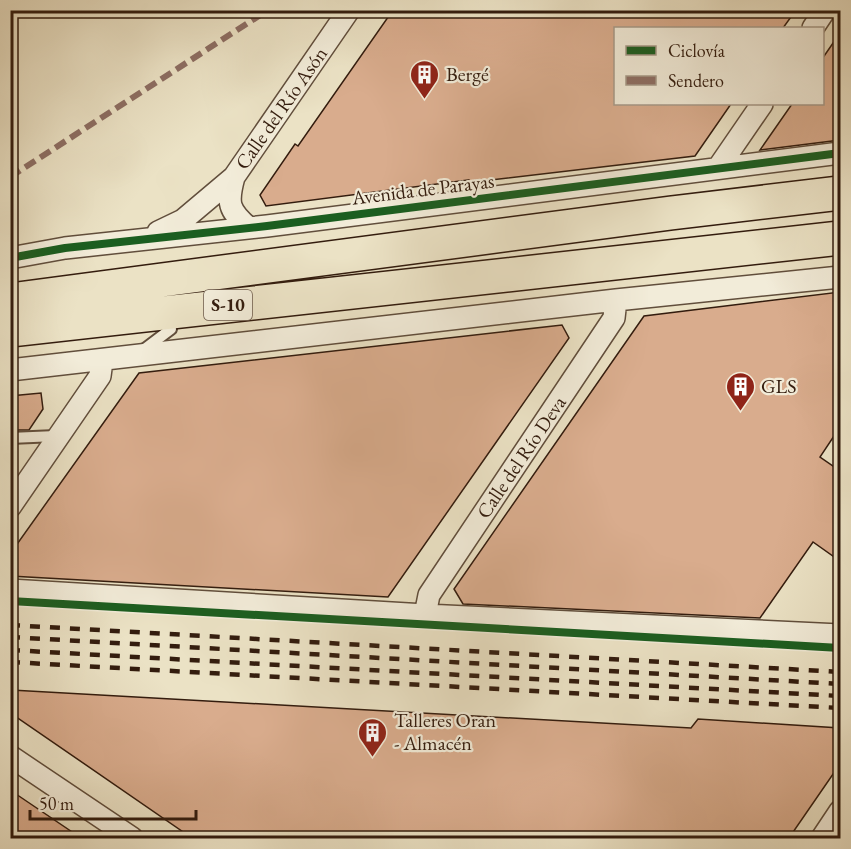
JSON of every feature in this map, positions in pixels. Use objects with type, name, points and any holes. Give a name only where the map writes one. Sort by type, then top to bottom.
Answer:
[{"type":"highway","name":"S-10","points":[[10,300],[187,278],[441,242],[840,193]]},
{"type":"highway","name":"S-10","points":[[10,330],[840,238]]},
{"type":"highway","points":[[10,282],[106,270],[441,242]]},
{"type":"highway","points":[[10,346],[265,319],[446,282]]},
{"type":"street","name":"Calle del Río Asón","points":[[144,239],[183,220],[234,177],[349,10]]},
{"type":"street","points":[[814,27],[825,10]]},
{"type":"street","points":[[718,168],[761,105]]},
{"type":"street","name":"Avenida de Parayas","points":[[10,258],[65,248],[249,228],[840,153]]},
{"type":"street","name":"Calle del Río Asón","points":[[234,177],[229,195],[230,206],[249,228]]},
{"type":"street","points":[[10,370],[132,358],[616,300],[840,277]]},
{"type":"street","name":"Calle del Río Deva","points":[[425,615],[429,595],[614,318],[616,300]]},
{"type":"street","points":[[10,507],[56,436],[100,376],[102,361]]},
{"type":"street","points":[[10,590],[425,615],[840,635]]},
{"type":"street","points":[[10,756],[132,838]]},
{"type":"street","points":[[822,838],[840,811]]},
{"type":"lane","points":[[132,358],[171,329]]},
{"type":"lane","points":[[10,438],[56,436]]},
{"type":"building","points":[[393,10],[796,10],[784,27],[614,27],[614,105],[730,105],[695,156],[465,183],[468,180],[266,206],[260,195],[295,144],[298,146]]},
{"type":"building","points":[[840,33],[840,140],[760,150],[791,105],[824,105],[824,56]]},
{"type":"building","points":[[840,292],[840,427],[820,457],[840,471],[840,561],[813,542],[760,618],[463,604],[454,589],[644,316]]},
{"type":"building","points":[[562,325],[569,338],[388,597],[10,576],[10,554],[139,373]]},
{"type":"building","points":[[41,393],[43,409],[29,430],[10,430],[10,396]]},
{"type":"building","name":"Talleres Oran - Almacén","points":[[11,690],[691,728],[698,719],[840,728],[840,764],[789,838],[192,838],[12,714]]},
{"type":"building","points":[[10,790],[81,838],[10,838]]},
{"type":"railway","points":[[10,625],[840,672]]},
{"type":"railway","points":[[10,637],[840,684]]},
{"type":"railway","points":[[10,650],[840,696]]},
{"type":"railway","points":[[10,662],[840,708]]},
{"type":"marked path","points":[[10,177],[268,10]]},
{"type":"cycle path","points":[[10,258],[65,248],[267,226],[840,153]]},
{"type":"cycle path","points":[[10,601],[840,648]]},
{"type":"place","name":"Bergé","points":[[425,100]]},
{"type":"place","name":"GLS","points":[[740,412]]},
{"type":"place","name":"Talleres Oran - Almacén","points":[[373,758]]}]
